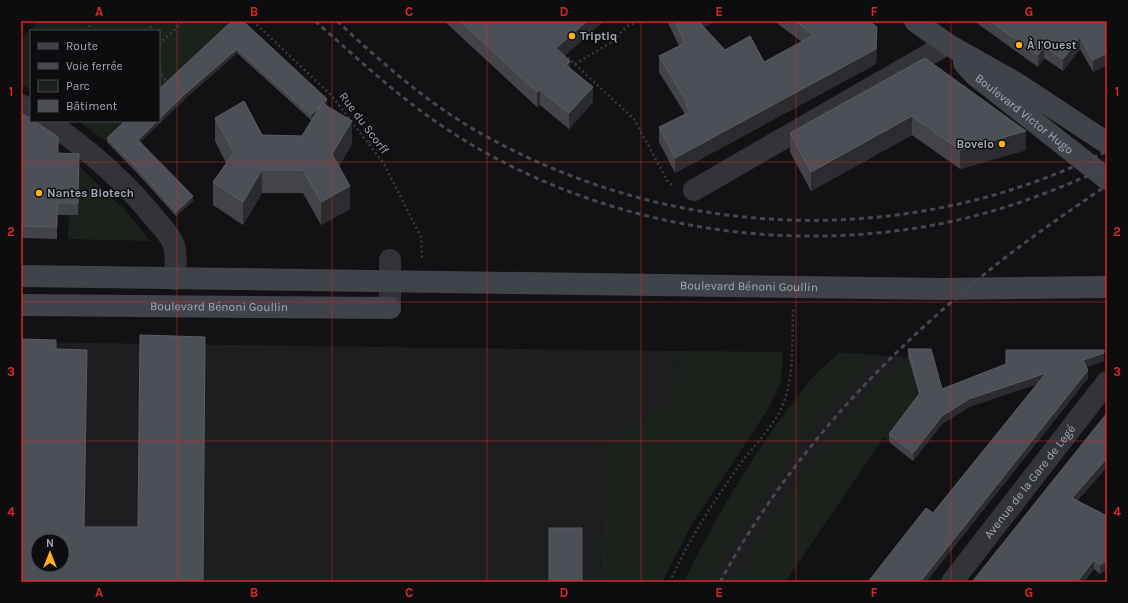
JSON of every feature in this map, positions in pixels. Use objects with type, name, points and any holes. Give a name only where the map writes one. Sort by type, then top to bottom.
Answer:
[{"type":"street","name":"Boulevard Victor Hugo","points":[[915,21],[946,44],[1016,83],[1107,143]]},
{"type":"street","name":"Boulevard Victor Hugo","points":[[946,44],[975,75],[1107,179]]},
{"type":"street","points":[[694,190],[946,44]]},
{"type":"street","points":[[21,105],[30,110]]},
{"type":"street","points":[[48,122],[83,146],[111,171],[163,228],[174,244],[175,279]]},
{"type":"street","name":"Boulevard Bénoni Goullin","points":[[21,305],[390,308],[390,271]]},
{"type":"street","name":"Boulevard Bénoni Goullin","points":[[21,276],[175,279],[390,271],[969,289],[1107,287]]},
{"type":"street","name":"Avenue de la Gare de Legé","points":[[952,582],[1107,382]]},
{"type":"path","points":[[87,30],[93,21]]},
{"type":"path","points":[[160,43],[184,21]]},
{"type":"path","name":"Rue du Scorff","points":[[253,21],[332,96],[384,164],[421,237],[422,261]]},
{"type":"path","points":[[575,64],[612,42],[627,26],[639,21]]},
{"type":"path","points":[[559,50],[634,119],[668,182],[684,195],[694,190]]},
{"type":"path","points":[[160,72],[169,88]]},
{"type":"path","points":[[670,582],[678,564],[716,500],[780,411],[789,381],[793,313]]},
{"type":"shaded area","points":[[21,342],[680,351],[679,380],[665,408],[604,441],[600,582],[21,582]]},
{"type":"shaded area","points":[[839,353],[908,357],[920,401],[884,437],[785,582],[684,582],[703,544],[742,477],[813,377]]},
{"type":"green space","points":[[39,21],[236,21],[160,93],[160,30],[30,30],[30,89],[21,84],[21,38]]},
{"type":"green space","points":[[79,122],[129,122],[107,142]]},
{"type":"green space","points":[[79,166],[125,210],[150,241],[68,239],[69,215],[78,215]]},
{"type":"green space","points":[[680,351],[783,352],[781,382],[770,406],[692,524],[662,582],[600,582],[604,441],[665,408],[679,380]]},
{"type":"green space","points":[[839,353],[878,355],[841,396],[789,460],[742,527],[710,582],[684,582],[726,502],[758,451],[775,426],[812,378]]},
{"type":"green space","points":[[908,357],[920,401],[889,441],[884,437],[785,582],[735,582],[773,517],[825,446],[875,386]]},
{"type":"building","points":[[232,21],[243,21],[327,99],[311,115],[237,49],[186,93],[160,118],[160,88]]},
{"type":"building","points":[[460,21],[587,21],[556,48],[570,61],[566,65],[593,87],[569,113],[540,90],[537,92]]},
{"type":"building","points":[[675,21],[698,21],[725,50],[750,36],[764,62],[814,35],[795,21],[869,21],[877,27],[876,49],[675,158],[659,127],[690,112],[686,105],[688,104],[659,56],[685,43]]},
{"type":"building","points":[[990,21],[1107,21],[1107,53],[1093,60],[1080,37],[1063,59],[1044,46],[1038,55]]},
{"type":"building","points":[[925,58],[1026,131],[960,150],[912,116],[811,172],[790,133]]},
{"type":"building","points":[[244,101],[262,135],[302,136],[322,103],[352,121],[332,154],[350,186],[321,202],[303,170],[262,170],[243,202],[213,182],[234,153],[215,118]]},
{"type":"building","name":"Nantes Biotech","points":[[21,113],[30,118],[30,122],[36,122],[58,137],[58,153],[79,154],[78,203],[57,203],[57,227],[21,226]]},
{"type":"building","points":[[124,122],[156,122],[138,140],[193,196],[176,212],[138,169],[107,138]]},
{"type":"building","points":[[140,335],[205,337],[203,582],[21,582],[21,339],[56,340],[56,349],[87,350],[84,527],[138,527]]},
{"type":"building","points":[[908,349],[931,349],[942,389],[1006,364],[1006,350],[1104,350],[1104,353],[1083,360],[1088,370],[920,582],[868,582],[926,508],[933,513],[1046,373],[969,399],[942,416],[913,453],[889,434],[920,393]]},
{"type":"building","points":[[1107,413],[1107,458],[1072,498],[1107,516],[1107,561],[1100,565],[1094,560],[1077,582],[972,582]]},
{"type":"building","points":[[549,528],[582,528],[582,582],[549,582]]},
{"type":"railway","points":[[315,21],[409,102],[442,126],[497,159],[556,186],[618,208],[681,223],[745,233],[810,236],[875,233],[939,224],[982,214],[1024,201],[1107,167]]},
{"type":"railway","points":[[337,21],[403,80],[456,119],[475,130],[550,167],[627,195],[707,212],[789,220],[870,218],[951,206],[1030,183],[1107,151]]},
{"type":"railway","points":[[720,582],[745,539],[803,456],[869,380],[904,345],[995,265],[1107,185]]},
{"type":"place","name":"Triptiq","points":[[572,36]]},
{"type":"place","name":"À l'Ouest","points":[[1019,45]]},
{"type":"place","name":"Bovelo","points":[[1002,144]]},
{"type":"place","name":"Nantes Biotech","points":[[39,193]]}]
